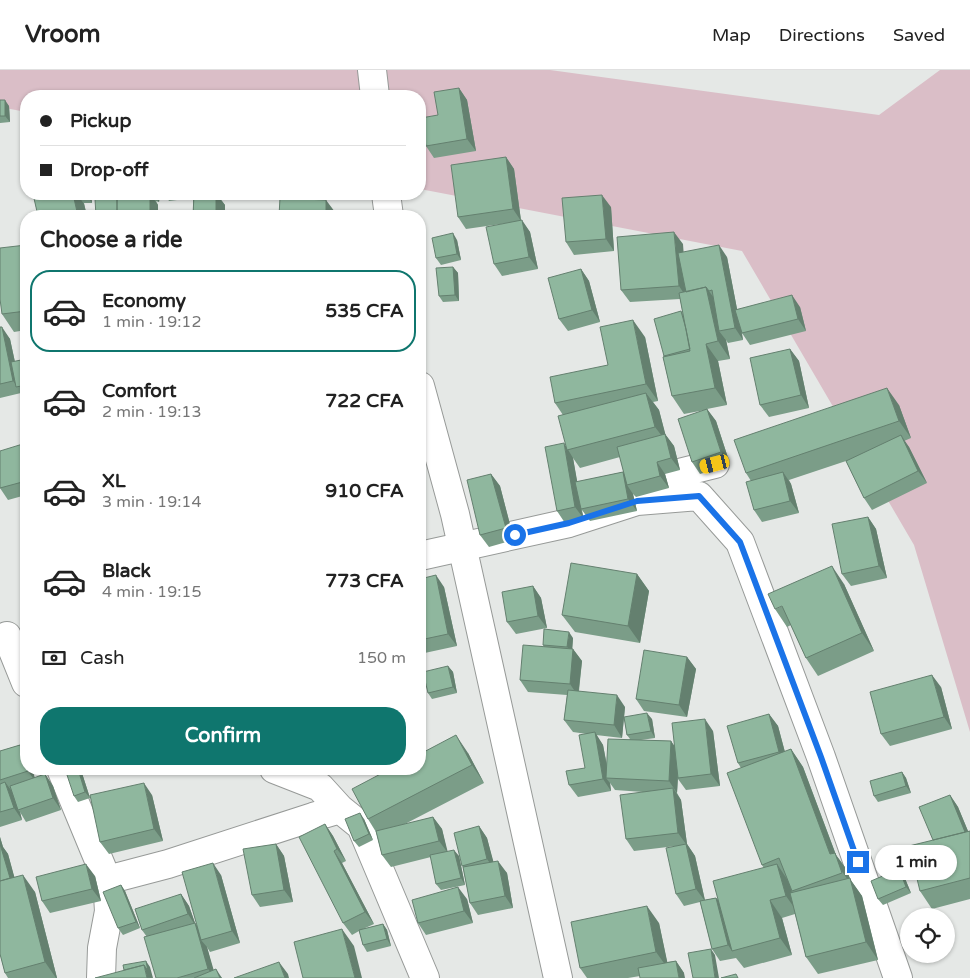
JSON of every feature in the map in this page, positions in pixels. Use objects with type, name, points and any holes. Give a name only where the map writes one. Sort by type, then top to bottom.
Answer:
[{"type":"street","points":[[372,70],[374,90]]},
{"type":"street","points":[[426,408],[455,514],[558,978]]},
{"type":"street","points":[[637,501],[659,478],[715,464]]},
{"type":"street","points":[[426,555],[569,523],[637,501],[699,496],[740,542],[821,757],[898,978]]},
{"type":"street","points":[[11,635],[20,664]]},
{"type":"street","points":[[63,775],[107,880],[109,911],[102,948],[101,978]]},
{"type":"street","points":[[289,775],[320,787],[340,809],[360,826],[425,978]]},
{"type":"street","points":[[107,880],[168,864],[313,816],[340,809]]},
{"type":"shaded area","points":[[0,70],[550,70],[879,115],[940,70],[970,70],[970,732],[914,545],[742,251],[426,190],[426,90],[20,90],[20,111],[0,107]]},
{"type":"building","points":[[459,88],[467,139],[426,146],[426,117],[438,115],[434,92]]},
{"type":"building","points":[[0,100],[5,100],[5,116],[0,116]]},
{"type":"building","points":[[506,157],[513,209],[458,217],[451,165]]},
{"type":"building","points":[[602,195],[606,239],[566,242],[562,198]]},
{"type":"building","points":[[34,200],[74,200],[77,210],[37,210]]},
{"type":"building","points":[[95,200],[117,200],[117,210],[96,210]]},
{"type":"building","points":[[117,200],[150,200],[150,210],[117,210]]},
{"type":"building","points":[[194,200],[216,200],[216,210],[193,210]]},
{"type":"building","points":[[280,200],[326,200],[326,210],[279,210]]},
{"type":"building","points":[[522,220],[529,257],[494,264],[486,227]]},
{"type":"building","points":[[674,232],[679,286],[621,290],[617,237]]},
{"type":"building","points":[[453,233],[457,254],[436,258],[432,238]]},
{"type":"building","points":[[719,245],[735,328],[719,331],[712,290],[709,291],[706,287],[686,292],[678,253]]},
{"type":"building","points":[[20,246],[20,312],[2,314],[0,299],[0,248]]},
{"type":"building","points":[[453,267],[455,295],[439,296],[436,268]]},
{"type":"building","points":[[581,269],[592,310],[559,319],[548,278]]},
{"type":"building","points":[[706,287],[718,341],[706,344],[715,388],[672,396],[663,357],[690,351],[679,293]]},
{"type":"building","points":[[792,295],[798,319],[742,333],[735,310]]},
{"type":"building","points":[[681,311],[690,349],[664,356],[654,319]]},
{"type":"building","points":[[633,320],[646,384],[555,403],[550,377],[608,365],[600,327]]},
{"type":"building","points":[[0,327],[2,327],[13,381],[0,384]]},
{"type":"building","points":[[790,349],[801,395],[760,405],[750,358]]},
{"type":"building","points":[[20,360],[20,386],[16,387],[11,362]]},
{"type":"building","points":[[887,388],[899,421],[746,473],[734,440]]},
{"type":"building","points":[[646,393],[655,427],[567,450],[558,416]]},
{"type":"building","points":[[707,409],[721,452],[692,462],[678,419]]},
{"type":"building","points":[[665,434],[671,458],[657,462],[660,476],[627,485],[617,447]]},
{"type":"building","points":[[901,435],[918,471],[864,498],[846,461]]},
{"type":"building","points":[[564,443],[575,507],[557,511],[545,447]]},
{"type":"building","points":[[20,445],[20,483],[0,488],[0,451]]},
{"type":"building","points":[[623,472],[628,499],[581,509],[575,482]]},
{"type":"building","points":[[783,472],[790,501],[754,510],[746,482]]},
{"type":"building","points":[[491,474],[506,528],[480,535],[467,480]]},
{"type":"building","points":[[868,517],[879,566],[842,574],[832,524]]},
{"type":"building","points":[[571,563],[637,574],[628,626],[562,615]]},
{"type":"building","points":[[832,566],[862,633],[806,658],[782,606],[775,609],[768,594]]},
{"type":"building","points":[[436,575],[448,634],[426,639],[426,578]]},
{"type":"building","points":[[533,586],[538,616],[507,622],[502,592]]},
{"type":"building","points":[[544,629],[569,632],[567,647],[543,645]]},
{"type":"building","points":[[523,645],[573,649],[570,684],[520,680]]},
{"type":"building","points":[[644,650],[687,657],[679,705],[636,699]]},
{"type":"building","points":[[448,666],[453,687],[428,693],[426,671]]},
{"type":"building","points":[[932,675],[944,717],[881,734],[870,692]]},
{"type":"building","points":[[568,690],[617,695],[614,725],[564,720]]},
{"type":"building","points":[[647,713],[651,731],[627,735],[624,717]]},
{"type":"building","points":[[769,714],[779,752],[738,763],[727,726]]},
{"type":"building","points":[[705,719],[711,774],[678,778],[672,723]]},
{"type":"building","points":[[595,732],[603,779],[569,785],[566,771],[585,768],[579,735]]},
{"type":"building","points":[[456,735],[472,765],[368,819],[352,789],[379,775],[426,775],[426,751]]},
{"type":"building","points":[[608,739],[671,741],[669,781],[606,778]]},
{"type":"building","points":[[20,745],[20,774],[0,780],[0,751]]},
{"type":"building","points":[[791,749],[830,854],[835,853],[842,873],[792,891],[779,858],[762,865],[727,773]]},
{"type":"building","points":[[902,772],[906,786],[874,796],[870,781]]},
{"type":"building","points":[[45,775],[53,798],[18,810],[10,786]]},
{"type":"building","points":[[67,775],[80,775],[85,792],[74,796]]},
{"type":"building","points":[[5,782],[14,808],[0,812],[0,784]]},
{"type":"building","points":[[144,783],[154,829],[100,842],[90,795]]},
{"type":"building","points":[[673,788],[678,833],[626,839],[620,795]]},
{"type":"building","points":[[950,795],[965,832],[933,840],[919,807]]},
{"type":"building","points":[[360,813],[369,834],[354,841],[345,819]]},
{"type":"building","points":[[433,817],[439,841],[382,855],[376,831]]},
{"type":"building","points":[[325,824],[337,849],[334,851],[365,912],[343,923],[299,837]]},
{"type":"building","points":[[479,826],[487,859],[462,866],[454,833]]},
{"type":"building","points":[[970,831],[970,878],[920,891],[909,846]]},
{"type":"building","points":[[0,844],[10,878],[0,881]]},
{"type":"building","points":[[276,844],[284,890],[252,895],[243,849]]},
{"type":"building","points":[[686,844],[696,889],[676,894],[666,848]]},
{"type":"building","points":[[454,850],[461,878],[436,884],[430,855]]},
{"type":"building","points":[[498,861],[505,896],[470,903],[463,867]]},
{"type":"building","points":[[213,863],[232,931],[201,940],[182,872]]},
{"type":"building","points":[[86,864],[92,889],[42,901],[36,877]]},
{"type":"building","points":[[777,864],[786,896],[770,900],[780,938],[732,951],[713,881]]},
{"type":"building","points":[[899,869],[906,887],[878,899],[871,881]]},
{"type":"building","points":[[23,875],[45,962],[5,973],[0,954],[0,881]]},
{"type":"building","points":[[850,878],[866,942],[806,957],[790,893]]},
{"type":"building","points":[[121,885],[136,922],[118,928],[103,892]]},
{"type":"building","points":[[458,887],[464,911],[418,923],[412,900]]},
{"type":"building","points":[[181,894],[188,914],[142,930],[135,909]]},
{"type":"building","points":[[716,898],[728,945],[712,949],[700,901]]},
{"type":"building","points":[[647,906],[656,952],[580,968],[571,922]]},
{"type":"building","points":[[195,923],[208,969],[177,978],[156,978],[144,937]]},
{"type":"building","points":[[383,924],[387,939],[363,945],[359,930]]},
{"type":"building","points":[[342,929],[355,978],[303,978],[294,942]]},
{"type":"building","points":[[711,949],[715,978],[693,978],[688,953]]},
{"type":"building","points":[[146,961],[148,971],[144,965],[124,970],[123,965]]},
{"type":"building","points":[[676,961],[679,978],[640,978],[638,968]]},
{"type":"building","points":[[279,962],[285,978],[234,978]]},
{"type":"building","points":[[144,965],[147,978],[95,978]]},
{"type":"building","points":[[216,969],[220,978],[194,978]]},
{"type":"building","points":[[736,974],[738,978],[721,978]]},
{"type":"route","points":[[515,535],[569,523],[637,501],[699,496],[740,542],[821,757],[858,862]]}]
